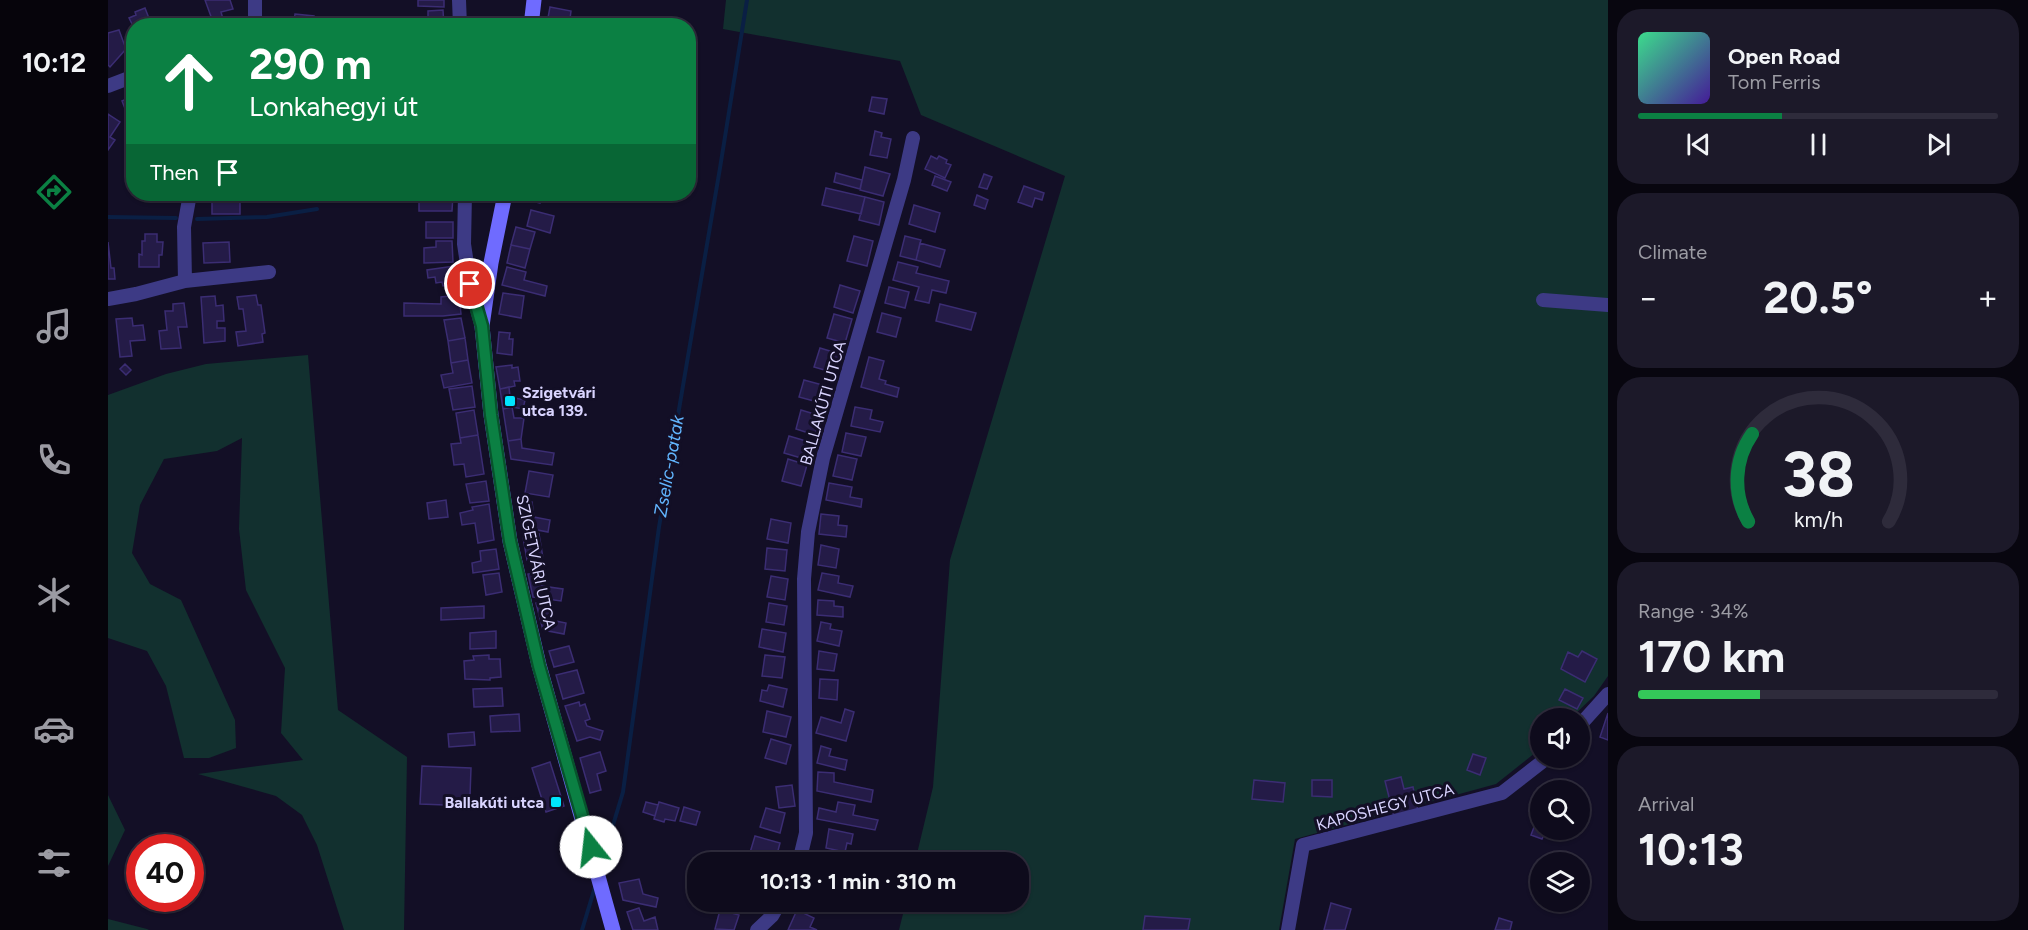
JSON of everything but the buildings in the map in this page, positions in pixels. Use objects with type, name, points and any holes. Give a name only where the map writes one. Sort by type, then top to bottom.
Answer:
[{"type":"street","points":[[255,0],[255,18]]},
{"type":"street","points":[[459,0],[460,18]]},
{"type":"street","points":[[532,18],[534,0]]},
{"type":"street","points":[[108,86],[126,79]]},
{"type":"street","name":"BALLAKÚTI UTCA","points":[[801,852],[806,833],[804,579],[808,532],[823,458],[904,180],[913,138]]},
{"type":"street","points":[[185,280],[184,227],[189,201]]},
{"type":"street","points":[[465,201],[464,244],[470,284],[482,326]]},
{"type":"street","name":"SZIGETVÁRI UTCA","points":[[504,201],[491,263],[482,326],[491,415],[510,541],[539,666],[613,930]]},
{"type":"street","points":[[108,299],[136,294],[185,280],[269,272]]},
{"type":"street","points":[[1543,300],[1608,305]]},
{"type":"street","points":[[1590,714],[1608,694]]},
{"type":"street","name":"KAPOSHEGY UTCA","points":[[1288,930],[1304,846],[1502,793],[1534,768]]},
{"type":"street","points":[[757,930],[774,912]]},
{"type":"green space","points":[[726,0],[1608,0],[1608,676],[1594,696],[1581,708],[1530,708],[1530,757],[1496,784],[1295,839],[1279,930],[899,930],[904,912],[1029,912],[1029,852],[917,852],[933,787],[950,560],[1065,176],[921,115],[900,61],[723,29]]},
{"type":"green space","points":[[308,355],[338,710],[407,757],[404,930],[344,930],[317,845],[302,815],[276,796],[198,774],[303,760],[281,733],[285,668],[246,590],[239,529],[242,438],[217,451],[164,459],[140,505],[132,553],[150,584],[181,600],[235,720],[236,748],[209,758],[184,758],[166,686],[147,651],[108,638],[108,395],[166,374],[206,364]]},
{"type":"green space","points":[[108,795],[125,830],[108,866]]},
{"type":"green space","points":[[108,919],[147,929],[149,930],[108,930]]},
{"type":"waterway","name":"Zselic-patak","points":[[601,865],[623,792],[659,527],[747,0]]},
{"type":"waterway","points":[[197,219],[267,217],[317,209]]},
{"type":"waterway","points":[[108,217],[176,218]]},
{"type":"waterway","name":"Zselic-patak","points":[[582,930],[595,887]]},
{"type":"place","name":"Szigetvári utca 139.","points":[[510,401]]},
{"type":"place","name":"Ballakúti utca","points":[[556,802]]},
{"type":"route","points":[[470,284],[482,326],[491,415],[510,541],[539,666],[591,847]]}]
